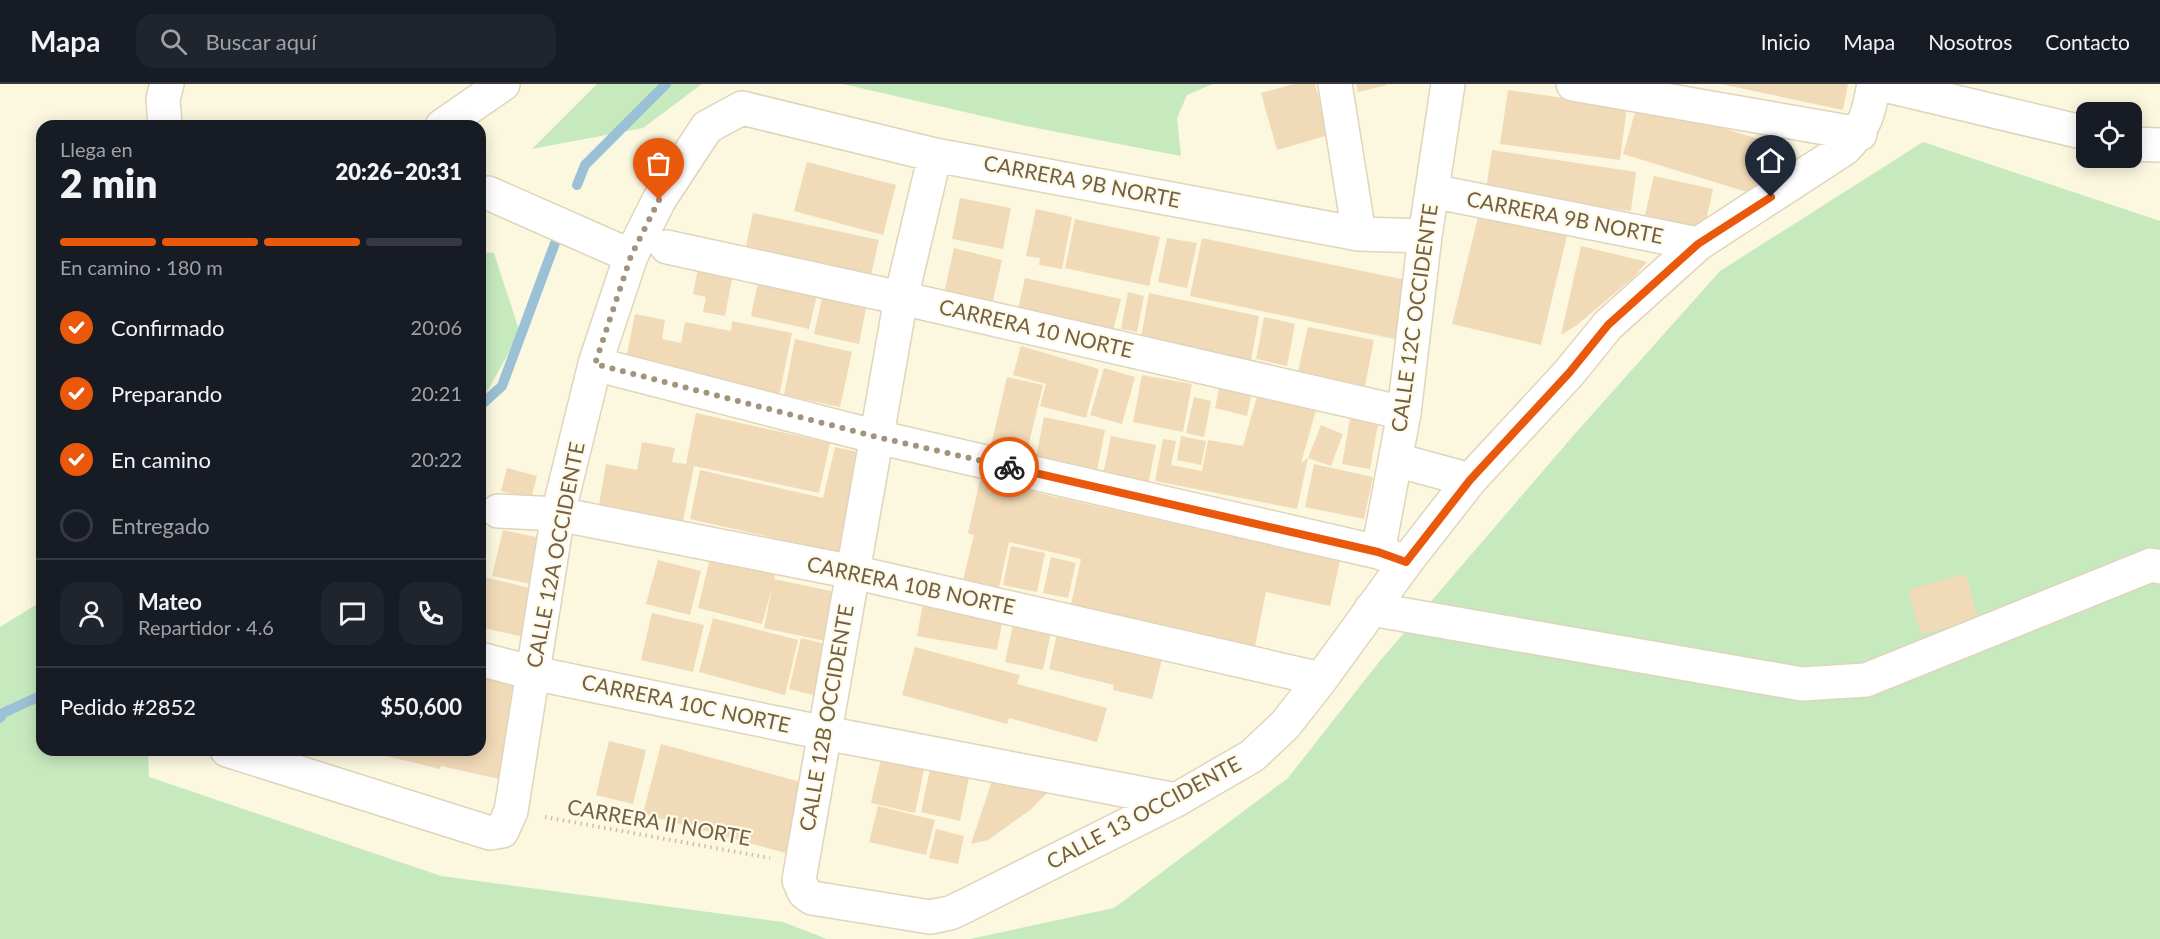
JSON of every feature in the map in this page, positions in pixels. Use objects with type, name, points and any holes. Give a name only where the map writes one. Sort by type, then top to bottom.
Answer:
[{"type":"street","points":[[165,120],[163,99],[167,84]]},
{"type":"street","points":[[451,120],[502,84]]},
{"type":"street","points":[[1335,84],[1359,234]]},
{"type":"street","name":"CALLE 12C OCCIDENTE","points":[[1392,557],[1395,460],[1404,413],[1425,236],[1448,84]]},
{"type":"street","points":[[1573,84],[1860,134],[1868,116],[1874,84]]},
{"type":"street","points":[[1880,84],[2076,131]]},
{"type":"street","name":"CARRERA 9B NORTE","points":[[742,108],[935,155],[1359,234],[1425,236]]},
{"type":"street","name":"CALLE 12A OCCIDENTE","points":[[507,821],[558,514],[595,364],[631,256],[659,200],[707,127],[742,108]]},
{"type":"street","name":"CALLE 13 OCCIDENTE","points":[[802,878],[812,898],[930,917],[950,913],[1176,800],[1252,756],[1285,725],[1371,609],[1392,557],[1470,480],[1569,373],[1608,325],[1698,244],[1844,149],[1860,134]]},
{"type":"street","points":[[2142,144],[2160,145]]},
{"type":"street","name":"CALLE 12B OCCIDENTE","points":[[802,878],[901,298],[935,155]]},
{"type":"street","name":"CARRERA 9B NORTE","points":[[1432,191],[1698,244]]},
{"type":"street","points":[[486,193],[631,256]]},
{"type":"street","name":"CARRERA 10 NORTE","points":[[667,247],[1404,413]]},
{"type":"street","points":[[595,364],[877,437],[1392,557]]},
{"type":"street","points":[[1395,460],[1470,480]]},
{"type":"street","name":"CARRERA 10B NORTE","points":[[498,511],[558,514],[853,572],[1321,679]]},
{"type":"street","points":[[1371,609],[1802,684],[1866,681],[2151,565],[2160,567]]},
{"type":"street","name":"CARRERA 10C NORTE","points":[[486,661],[533,673],[825,733],[1176,800]]},
{"type":"street","points":[[246,756],[490,833],[507,821]]},
{"type":"path","name":"CARRERA II NORTE","points":[[507,821],[802,878]]},
{"type":"green space","points":[[597,84],[702,84],[643,128],[532,149]]},
{"type":"green space","points":[[843,84],[1213,84],[1187,95],[1177,118],[1181,156],[1026,126]]},
{"type":"green space","points":[[1923,142],[2160,221],[2160,939],[970,939],[1114,908],[1288,778],[1379,662],[1573,436],[1720,271]]},
{"type":"green space","points":[[486,252],[494,253],[520,333],[486,393]]},
{"type":"green space","points":[[36,605],[36,756],[148,756],[149,777],[441,876],[783,922],[827,939],[0,939],[0,627]]},
{"type":"building","points":[[1294,84],[1315,84],[1329,135],[1277,150],[1261,93]]},
{"type":"building","points":[[1356,84],[1387,84],[1387,85],[1358,92]]},
{"type":"building","points":[[1721,84],[1848,84],[1843,110]]},
{"type":"building","points":[[1508,90],[1627,107],[1620,160],[1500,144]]},
{"type":"building","points":[[1638,102],[1775,144],[1760,196],[1623,154]]},
{"type":"building","points":[[1492,150],[1636,172],[1631,211],[1486,190]]},
{"type":"building","points":[[807,162],[896,185],[883,235],[794,211]]},
{"type":"building","points":[[1654,176],[1713,189],[1704,229],[1645,215]]},
{"type":"building","points":[[960,198],[1011,208],[1003,249],[952,239]]},
{"type":"building","points":[[1036,209],[1072,217],[1062,269],[1039,265],[1040,258],[1026,256]]},
{"type":"building","points":[[753,213],[879,240],[868,288],[743,260]]},
{"type":"building","points":[[1479,213],[1567,236],[1541,345],[1452,324]]},
{"type":"building","points":[[1075,219],[1160,237],[1149,286],[1065,268]]},
{"type":"building","points":[[1167,238],[1197,243],[1187,288],[1158,282]]},
{"type":"building","points":[[1202,238],[1411,281],[1399,340],[1190,296]]},
{"type":"building","points":[[1581,246],[1647,262],[1635,276],[1577,325],[1561,335]]},
{"type":"building","points":[[954,248],[1002,260],[991,309],[943,298]]},
{"type":"building","points":[[735,263],[725,316],[703,312],[706,297],[693,294],[698,268]]},
{"type":"building","points":[[759,278],[818,291],[809,329],[751,316]]},
{"type":"building","points":[[1025,278],[1121,299],[1112,335],[1017,314]]},
{"type":"building","points":[[1128,292],[1144,296],[1137,332],[1121,329]]},
{"type":"building","points":[[1149,293],[1259,316],[1251,360],[1141,338]]},
{"type":"building","points":[[823,294],[867,303],[859,344],[814,334]]},
{"type":"building","points":[[635,314],[665,320],[662,339],[681,343],[685,322],[731,331],[732,321],[792,333],[778,401],[624,369]]},
{"type":"building","points":[[1264,317],[1295,324],[1287,366],[1256,359]]},
{"type":"building","points":[[1308,327],[1374,340],[1365,386],[1298,371]]},
{"type":"building","points":[[795,339],[852,352],[840,407],[784,395]]},
{"type":"building","points":[[1021,346],[1099,369],[1086,418],[1040,406],[1046,384],[1013,375]]},
{"type":"building","points":[[1104,368],[1135,377],[1122,424],[1090,415]]},
{"type":"building","points":[[1142,375],[1192,384],[1183,432],[1133,422]]},
{"type":"building","points":[[1007,377],[1043,385],[1026,455],[991,446]]},
{"type":"building","points":[[1220,385],[1252,392],[1247,416],[1215,408]]},
{"type":"building","points":[[1258,393],[1316,410],[1301,463],[1308,458],[1297,509],[1155,481],[1163,439],[1176,441],[1171,465],[1202,471],[1208,440],[1243,446]]},
{"type":"building","points":[[1194,397],[1211,401],[1204,437],[1186,433]]},
{"type":"building","points":[[696,413],[830,443],[819,493],[694,466],[683,521],[599,505],[606,464],[637,470],[642,442],[675,448],[672,462],[686,464]]},
{"type":"building","points":[[1044,417],[1105,430],[1097,470],[1036,457]]},
{"type":"building","points":[[1350,419],[1378,424],[1370,469],[1342,464]]},
{"type":"building","points":[[1321,425],[1343,434],[1331,466],[1308,458]]},
{"type":"building","points":[[1111,436],[1156,445],[1148,484],[1103,474]]},
{"type":"building","points":[[1181,436],[1206,441],[1201,465],[1177,460]]},
{"type":"building","points":[[835,447],[862,453],[840,553],[690,519],[700,470],[823,498]]},
{"type":"building","points":[[1314,464],[1373,477],[1364,519],[1305,507]]},
{"type":"building","points":[[507,468],[537,476],[531,499],[501,491]]},
{"type":"building","points":[[980,480],[1340,561],[1330,606],[1266,592],[1255,646],[1071,604],[1081,559],[1009,542],[999,588],[963,580],[974,535],[968,533]]},
{"type":"building","points":[[503,530],[545,539],[535,585],[492,576]]},
{"type":"building","points":[[1011,546],[1045,553],[1037,592],[1003,585]]},
{"type":"building","points":[[1051,557],[1076,563],[1068,598],[1043,593]]},
{"type":"building","points":[[710,558],[775,575],[774,579],[835,592],[825,641],[764,628],[772,588],[762,624],[698,608]]},
{"type":"building","points":[[658,560],[701,571],[690,615],[646,604]]},
{"type":"building","points":[[1966,574],[1978,619],[1921,634],[1908,590]]},
{"type":"building","points":[[486,577],[534,589],[523,637],[486,628]]},
{"type":"building","points":[[924,598],[1004,613],[997,650],[917,636]]},
{"type":"building","points":[[652,613],[704,625],[693,672],[641,660]]},
{"type":"building","points":[[1015,615],[1053,623],[1043,670],[1005,662]]},
{"type":"building","points":[[713,618],[798,640],[785,695],[699,672]]},
{"type":"building","points":[[1058,630],[1163,655],[1152,699],[1113,690],[1114,685],[1049,669]]},
{"type":"building","points":[[801,638],[837,647],[825,698],[789,689]]},
{"type":"building","points":[[915,647],[1020,675],[1017,684],[1107,708],[1097,742],[1009,718],[1007,724],[902,695]]},
{"type":"building","points":[[486,674],[524,683],[503,780],[441,766],[440,769],[386,756],[486,756]]},
{"type":"building","points":[[609,741],[646,750],[633,804],[596,795]]},
{"type":"building","points":[[661,744],[812,785],[793,855],[643,814]]},
{"type":"building","points":[[883,750],[926,760],[915,813],[871,803]]},
{"type":"building","points":[[932,760],[971,768],[960,821],[921,812]]},
{"type":"building","points":[[997,766],[1053,787],[1030,810],[988,840],[971,844]]},
{"type":"building","points":[[878,806],[935,820],[926,855],[869,842]]},
{"type":"building","points":[[936,829],[964,836],[958,864],[929,858]]},
{"type":"waterway","points":[[577,185],[585,165],[666,84]]},
{"type":"waterway","points":[[486,401],[502,386],[555,243]]},
{"type":"waterway","points":[[0,718],[3,713],[36,698]]},
{"type":"way so far","points":[[659,200],[631,256],[595,364],[877,437],[1009,467]]},
{"type":"route","points":[[1009,467],[1378,552],[1406,562],[1470,480],[1569,373],[1608,325],[1698,244],[1771,197]]}]
